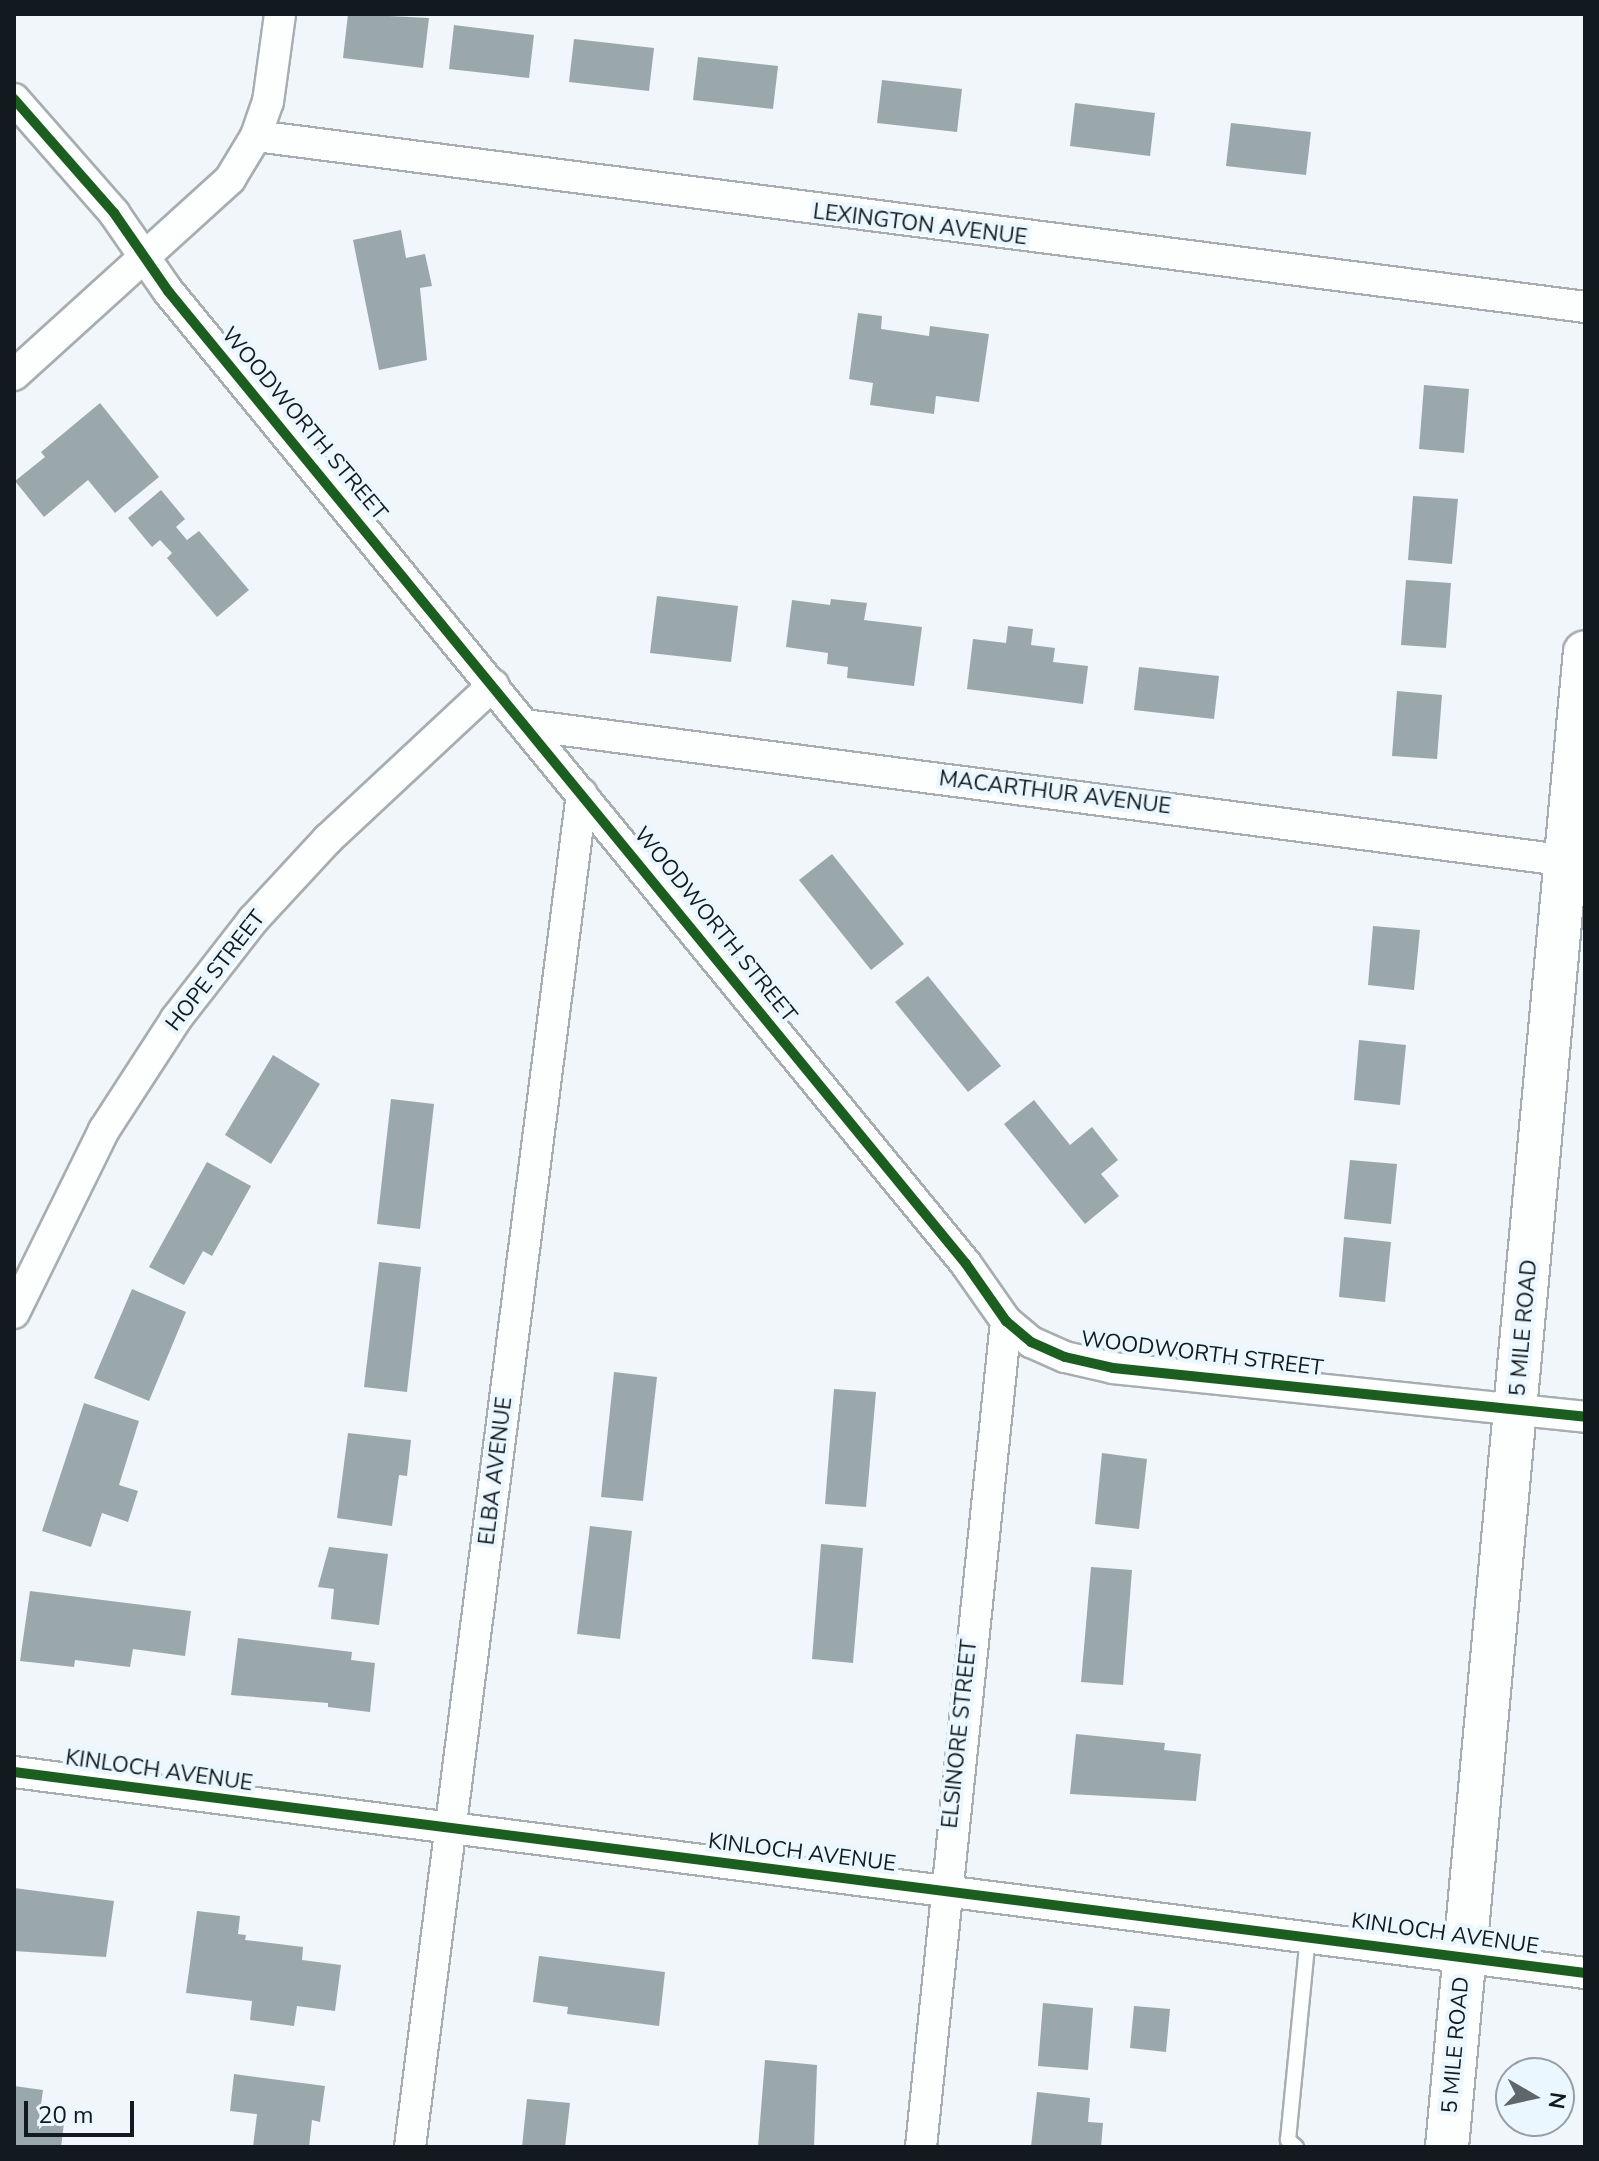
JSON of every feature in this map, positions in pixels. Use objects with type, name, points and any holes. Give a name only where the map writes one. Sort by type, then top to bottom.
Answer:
[{"type":"main road","name":"5 MILE ROAD","points":[[1447,2147],[1516,1411],[1575,862],[1585,652]]},
{"type":"street","points":[[14,375],[230,179],[256,136],[268,102],[280,14]]},
{"type":"street","name":"WOODWORTH STREET","points":[[14,99],[114,213],[144,256],[966,1264],[1006,1321],[1031,1342],[1065,1357],[1113,1368],[1585,1417]]},
{"type":"street","name":"LEXINGTON AVENUE","points":[[256,136],[878,220],[1585,307]]},
{"type":"street","name":"HOPE STREET","points":[[14,1313],[104,1130],[176,1019],[253,920],[328,839],[493,685]]},
{"type":"street","name":"MACARTHUR AVENUE","points":[[525,725],[1575,862]]},
{"type":"street","name":"ELBA AVENUE","points":[[410,2147],[582,794]]},
{"type":"street","name":"ELSINORE STREET","points":[[921,2147],[944,1890],[1006,1321]]},
{"type":"street","name":"KINLOCH AVENUE","points":[[14,1772],[452,1830],[1308,1935],[1585,1973]]},
{"type":"lane","points":[[1296,2147],[1288,2140],[1308,1935]]},
{"type":"building","points":[[348,14],[429,18],[423,68],[343,58]]},
{"type":"building","points":[[454,25],[534,35],[529,78],[449,69]]},
{"type":"building","points":[[574,39],[654,48],[649,91],[569,82]]},
{"type":"building","points":[[698,57],[778,66],[773,109],[693,100]]},
{"type":"building","points":[[882,80],[962,89],[957,132],[877,123]]},
{"type":"building","points":[[1075,103],[1155,113],[1150,156],[1070,146]]},
{"type":"building","points":[[1231,123],[1311,132],[1306,175],[1226,166]]},
{"type":"building","points":[[401,230],[406,258],[425,254],[432,286],[420,288],[427,360],[379,370],[353,240]]},
{"type":"building","points":[[858,313],[882,316],[881,329],[929,336],[930,326],[989,334],[979,402],[936,396],[934,414],[870,405],[873,383],[849,379]]},
{"type":"building","points":[[1424,385],[1469,389],[1464,453],[1419,449]]},
{"type":"building","points":[[100,403],[159,477],[115,513],[88,480],[44,517],[15,481],[45,457],[41,452]]},
{"type":"building","points":[[161,490],[185,519],[176,527],[187,540],[199,531],[249,590],[217,617],[167,558],[172,553],[160,540],[152,547],[128,518]]},
{"type":"building","points":[[1413,496],[1458,499],[1452,564],[1408,560]]},
{"type":"building","points":[[1406,580],[1451,583],[1446,648],[1401,645]]},
{"type":"building","points":[[657,596],[738,606],[731,662],[650,653]]},
{"type":"building","points":[[831,599],[867,603],[864,620],[922,627],[914,686],[847,678],[848,667],[827,664],[828,653],[786,647],[792,600],[830,605]]},
{"type":"building","points":[[1008,626],[1033,629],[1031,645],[1055,648],[1053,662],[1088,666],[1083,704],[967,689],[973,639],[1006,643]]},
{"type":"building","points":[[1139,667],[1219,676],[1214,719],[1134,710]]},
{"type":"building","points":[[1397,691],[1442,695],[1437,759],[1392,756]]},
{"type":"building","points":[[832,854],[904,944],[871,970],[799,880]]},
{"type":"building","points":[[1373,926],[1420,930],[1414,990],[1368,985]]},
{"type":"building","points":[[928,976],[1001,1066],[968,1092],[895,1002]]},
{"type":"building","points":[[1359,1040],[1406,1045],[1400,1105],[1354,1100]]},
{"type":"building","points":[[273,1055],[320,1084],[271,1164],[225,1135]]},
{"type":"building","points":[[391,1099],[434,1104],[420,1229],[377,1224]]},
{"type":"building","points":[[1034,1100],[1070,1145],[1092,1127],[1118,1160],[1101,1174],[1119,1196],[1085,1224],[1004,1124]]},
{"type":"building","points":[[1350,1160],[1397,1164],[1391,1224],[1344,1219]]},
{"type":"building","points":[[207,1162],[251,1186],[212,1256],[203,1251],[184,1285],[149,1267]]},
{"type":"building","points":[[1344,1237],[1391,1242],[1385,1302],[1339,1297]]},
{"type":"building","points":[[379,1262],[421,1267],[407,1392],[364,1387]]},
{"type":"building","points":[[132,1289],[186,1312],[149,1401],[94,1378]]},
{"type":"building","points":[[614,1372],[657,1377],[643,1501],[601,1497]]},
{"type":"building","points":[[834,1389],[876,1392],[866,1507],[825,1504]]},
{"type":"building","points":[[84,1403],[139,1421],[119,1485],[138,1491],[128,1522],[102,1513],[91,1547],[42,1531]]},
{"type":"building","points":[[348,1433],[411,1440],[407,1476],[399,1475],[392,1526],[337,1518]]},
{"type":"building","points":[[1102,1453],[1147,1459],[1139,1529],[1095,1524]]},
{"type":"building","points":[[590,1526],[632,1531],[620,1639],[577,1634]]},
{"type":"building","points":[[821,1544],[863,1548],[853,1663],[812,1659]]},
{"type":"building","points":[[329,1547],[388,1554],[379,1625],[331,1619],[334,1589],[318,1587]]},
{"type":"building","points":[[1091,1567],[1132,1570],[1123,1685],[1081,1682]]},
{"type":"building","points":[[30,1591],[191,1611],[185,1656],[133,1649],[130,1667],[75,1660],[74,1667],[20,1661]]},
{"type":"building","points":[[238,1638],[352,1652],[351,1660],[375,1663],[370,1712],[328,1707],[328,1703],[231,1695]]},
{"type":"building","points":[[1076,1734],[1165,1743],[1164,1750],[1201,1754],[1196,1801],[1070,1794]]},
{"type":"building","points":[[14,1888],[114,1901],[106,1957],[14,1951]]},
{"type":"building","points":[[197,1911],[240,1916],[238,1934],[246,1935],[245,1940],[303,1947],[302,1960],[341,1965],[335,2011],[297,2006],[294,2026],[250,2020],[252,2001],[186,1993]]},
{"type":"building","points":[[539,1956],[665,1972],[659,2026],[567,2014],[568,2007],[533,2002]]},
{"type":"building","points":[[1043,2003],[1093,2008],[1088,2070],[1038,2066]]},
{"type":"building","points":[[1134,2006],[1170,2009],[1166,2052],[1130,2048]]},
{"type":"building","points":[[765,2060],[817,2065],[814,2147],[758,2147]]},
{"type":"building","points":[[234,2074],[325,2086],[320,2122],[312,2120],[309,2147],[253,2147],[257,2114],[230,2111]]},
{"type":"building","points":[[14,2086],[43,2090],[39,2119],[64,2123],[61,2147],[14,2147]]},
{"type":"building","points":[[1037,2092],[1090,2098],[1088,2122],[1103,2123],[1101,2147],[1031,2147]]},
{"type":"building","points":[[527,2099],[570,2103],[565,2147],[522,2147]]},
{"type":"cycle path","points":[[14,99],[114,213],[168,291],[966,1264],[1006,1321],[1031,1342],[1065,1357],[1113,1368],[1585,1417]]},
{"type":"cycle path","points":[[14,1772],[1585,1973]]}]
